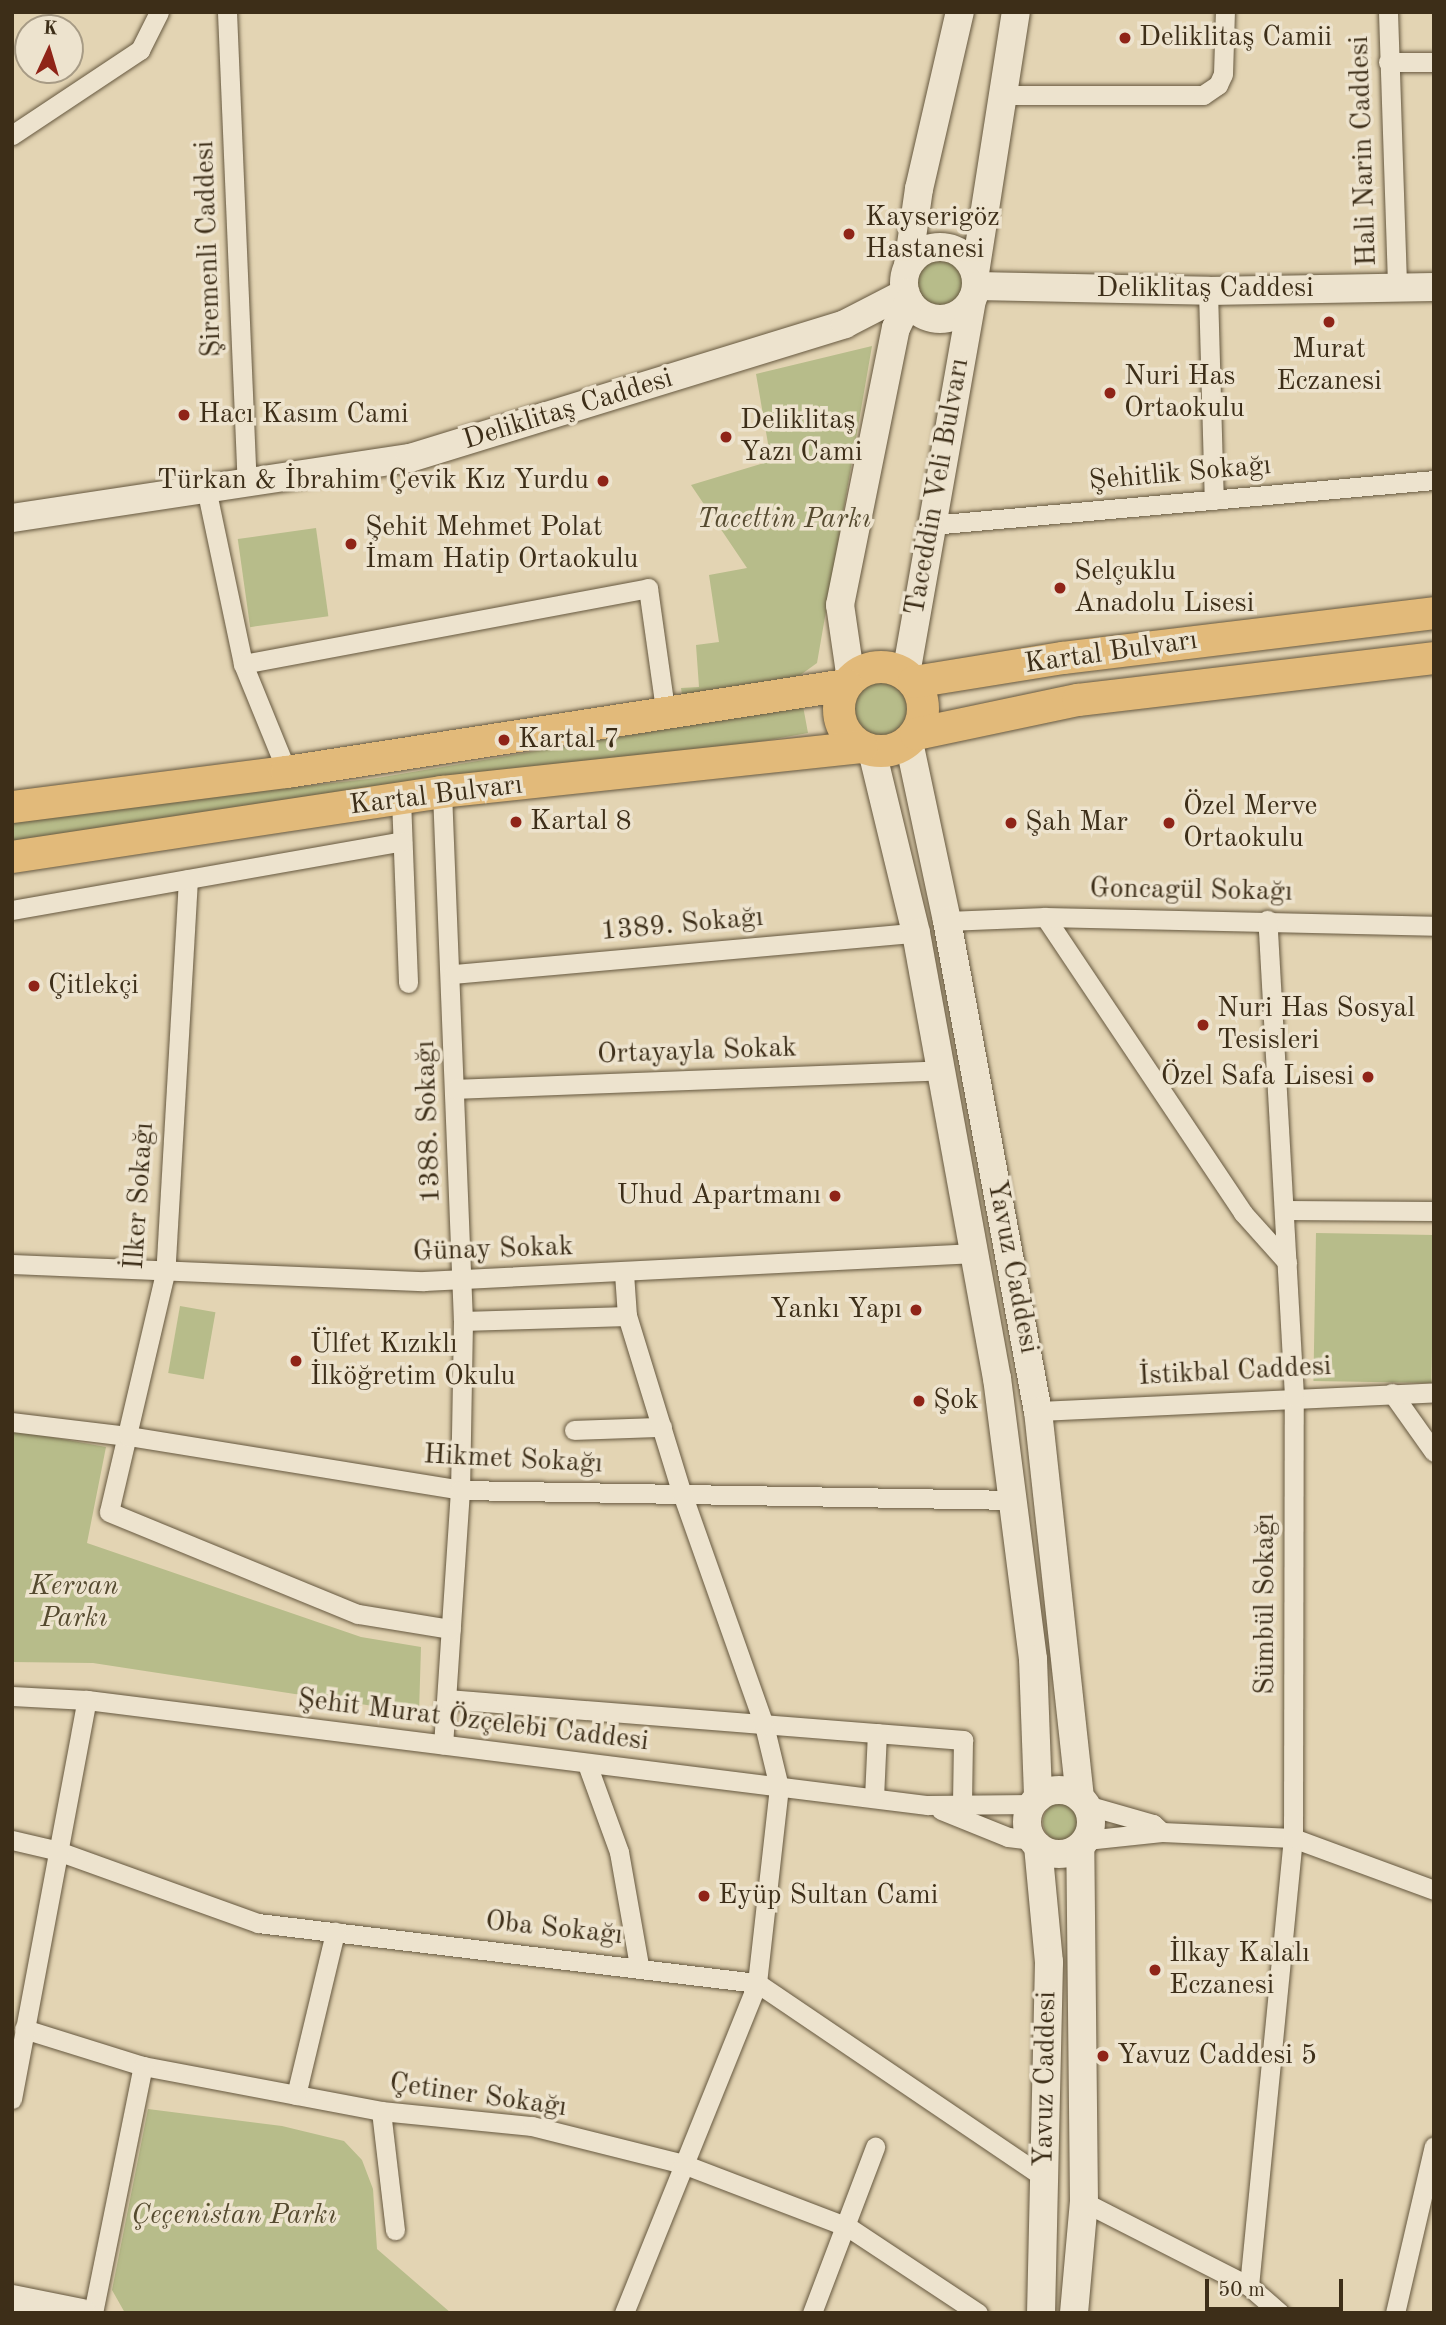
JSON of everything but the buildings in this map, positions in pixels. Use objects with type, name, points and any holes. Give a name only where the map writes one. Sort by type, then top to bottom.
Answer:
[{"type":"main road","name":"Kartal Bulvarı","points":[[910,678],[1434,613]]},
{"type":"main road","name":"Kartal Bulvarı","points":[[912,738],[1078,700],[1434,658]]},
{"type":"main road","points":[[874,668],[910,678],[924,713],[912,738],[888,751],[867,749],[849,737],[839,717],[848,682],[874,668]]},
{"type":"main road","name":"Kartal Bulvarı","points":[[12,807],[287,772],[666,716],[848,682]]},
{"type":"main road","name":"Kartal Bulvarı","points":[[12,857],[442,792],[867,749]]},
{"type":"street","points":[[12,135],[140,51],[159,12]]},
{"type":"street","name":"Şiremenli Caddesi","points":[[227,12],[247,483]]},
{"type":"street","points":[[848,682],[840,605],[896,328],[907,297],[908,265],[919,190],[960,12]]},
{"type":"street","name":"Taceddin Veli Bulvarı","points":[[910,678],[930,524],[974,286],[1001,95],[1016,12]]},
{"type":"street","points":[[1001,95],[1203,95],[1218,85],[1223,74],[1225,12]]},
{"type":"street","name":"Hali Narin Caddesi","points":[[1388,12],[1397,288]]},
{"type":"street","points":[[1388,62],[1434,62]]},
{"type":"street","points":[[907,297],[922,314],[941,319],[959,314],[974,286],[965,257],[949,248],[930,248],[908,265]]},
{"type":"street","name":"Deliklitaş Caddesi","points":[[974,286],[1208,291],[1434,287]]},
{"type":"street","points":[[1208,291],[1214,500]]},
{"type":"street","name":"Deliklitaş Caddesi","points":[[12,518],[205,488],[381,465],[440,450],[845,324],[907,297]]},
{"type":"street","name":"Şehitlik Sokağı","points":[[930,524],[1434,480]]},
{"type":"street","points":[[205,488],[243,664],[287,772]]},
{"type":"street","points":[[243,664],[648,587],[666,716]]},
{"type":"street","name":"Yavuz Caddesi","points":[[912,738],[1038,1411],[1083,1802]]},
{"type":"street","name":"Yavuz Caddesi","points":[[867,749],[916,933],[975,1253],[1016,1500],[1033,1659],[1036,1801]]},
{"type":"street","name":"1388. Sokağı","points":[[442,792],[453,974],[463,1280],[460,1490],[443,1744]]},
{"type":"street","points":[[401,799],[408,983]]},
{"type":"street","points":[[12,910],[402,841]]},
{"type":"street","name":"İlker Sokağı","points":[[188,878],[165,1273],[109,1512],[358,1614],[452,1629]]},
{"type":"street","points":[[1045,917],[1243,1213],[1287,1262]]},
{"type":"street","name":"Goncagül Sokağı","points":[[947,921],[1045,917],[1267,920],[1434,926]]},
{"type":"street","name":"Sümbül Sokağı","points":[[1249,2286],[1293,1838],[1294,1396],[1267,920]]},
{"type":"street","name":"1389. Sokağı","points":[[453,974],[916,933]]},
{"type":"street","name":"Ortayayla Sokak","points":[[455,1089],[941,1070]]},
{"type":"street","points":[[1284,1210],[1434,1211]]},
{"type":"street","name":"Günay Sokak","points":[[12,1264],[165,1273],[463,1280],[975,1253]]},
{"type":"street","points":[[624,1273],[627,1316],[681,1491],[764,1725],[779,1787],[757,1983],[624,2313]]},
{"type":"street","points":[[463,1321],[627,1316]]},
{"type":"street","name":"İstikbal Caddesi","points":[[1038,1411],[1294,1396],[1434,1392]]},
{"type":"street","points":[[1392,1393],[1434,1452]]},
{"type":"street","name":"Hikmet Sokağı","points":[[12,1422],[128,1436],[460,1490],[544,1495],[681,1491],[1016,1500]]},
{"type":"street","points":[[574,1430],[662,1427]]},
{"type":"street","name":"Şehit Murat Özçelebi Caddesi","points":[[12,1696],[87,1700],[927,1805],[1036,1801]]},
{"type":"street","points":[[447,1699],[963,1740],[962,1805]]},
{"type":"street","points":[[12,2099],[55,1850],[87,1700]]},
{"type":"street","points":[[874,1798],[877,1733]]},
{"type":"street","points":[[587,1764],[619,1852],[639,1966]]},
{"type":"street","points":[[1162,1832],[1153,1824],[1083,1802],[1064,1791],[1036,1801],[1027,1818],[1036,1843],[1055,1854],[1083,1843],[1162,1832],[1293,1838],[1434,1890]]},
{"type":"street","points":[[1083,1802],[1091,1822],[1083,1843]]},
{"type":"street","name":"Şehit Murat Özçelebi Caddesi","points":[[927,1805],[1007,1837],[1036,1843]]},
{"type":"street","name":"Oba Sokağı","points":[[12,1840],[55,1850],[258,1923],[639,1966],[757,1983],[1044,2177]]},
{"type":"street","name":"Yavuz Caddesi","points":[[1036,1843],[1049,1962],[1041,2313]]},
{"type":"street","name":"Yavuz Caddesi","points":[[1074,2313],[1084,2202],[1083,1843]]},
{"type":"street","points":[[296,2095],[335,1932]]},
{"type":"street","name":"Çetiner Sokağı","points":[[24,2028],[144,2066],[381,2111],[532,2126],[683,2164],[848,2227],[978,2313]]},
{"type":"street","points":[[12,2299],[82,2312],[144,2066]]},
{"type":"street","points":[[381,2111],[395,2230]]},
{"type":"street","points":[[1395,2313],[1434,2146]]},
{"type":"street","points":[[812,2313],[848,2227],[876,2147]]},
{"type":"street","points":[[1084,2202],[1249,2286],[1280,2313]]},
{"type":"green space","points":[[940,259],[957,266],[964,283],[957,300],[940,307],[923,300],[916,283],[923,266]]},
{"type":"green space","name":"Tacettin Parkı","points":[[872,346],[817,663],[792,681],[684,708],[681,688],[699,687],[696,645],[719,642],[709,575],[747,568],[691,485],[771,461],[756,374]]},
{"type":"green space","points":[[316,528],[328,616],[250,627],[238,539]]},
{"type":"green space","points":[[875,681],[887,681],[902,689],[910,704],[910,716],[902,731],[887,739],[875,739],[860,731],[852,716],[852,704],[860,689]]},
{"type":"green space","points":[[803,706],[808,733],[616,767],[12,842],[12,819],[377,778]]},
{"type":"green space","points":[[1316,1233],[1434,1235],[1431,1383],[1313,1381]]},
{"type":"green space","points":[[180,1306],[215,1312],[204,1379],[168,1373]]},
{"type":"green space","name":"Kervan Parkı","points":[[12,1430],[106,1447],[87,1543],[361,1637],[421,1647],[419,1713],[93,1663],[12,1662]]},
{"type":"green space","points":[[1063,1802],[1077,1808],[1083,1822],[1077,1836],[1063,1842],[1049,1836],[1043,1822],[1049,1808]]},
{"type":"green space","name":"Çeçenistan Parkı","points":[[148,2109],[282,2126],[344,2141],[362,2160],[373,2189],[377,2249],[451,2313],[125,2313],[112,2290]]},
{"type":"place","name":"Deliklitaş Camii","points":[[1125,38]]},
{"type":"place","name":"Kayserigöz Hastanesi","points":[[849,234]]},
{"type":"place","name":"Murat Eczanesi","points":[[1329,322]]},
{"type":"place","name":"Nuri Has Ortaokulu","points":[[1110,393]]},
{"type":"place","name":"Hacı Kasım Cami","points":[[184,415]]},
{"type":"place","name":"Deliklitaş Yazı Cami","points":[[726,437]]},
{"type":"place","name":"Türkan & İbrahim Çevik Kız Yurdu","points":[[603,481]]},
{"type":"place","name":"Şehit Mehmet Polat İmam Hatip Ortaokulu","points":[[351,544]]},
{"type":"place","name":"Selçuklu Anadolu Lisesi","points":[[1060,588]]},
{"type":"place","name":"Kartal 7","points":[[504,740]]},
{"type":"place","name":"Kartal 8","points":[[516,822]]},
{"type":"place","name":"Şah Mar","points":[[1011,823]]},
{"type":"place","name":"Özel Merve Ortaokulu","points":[[1169,823]]},
{"type":"place","name":"Çitlekçi","points":[[34,986]]},
{"type":"place","name":"Nuri Has Sosyal Tesisleri","points":[[1203,1025]]},
{"type":"place","name":"Özel Safa Lisesi","points":[[1368,1077]]},
{"type":"place","name":"Uhud Apartmanı","points":[[835,1196]]},
{"type":"place","name":"Yankı Yapı","points":[[916,1310]]},
{"type":"place","name":"Ülfet Kızıklı İlköğretim Okulu","points":[[296,1361]]},
{"type":"place","name":"Şok","points":[[919,1401]]},
{"type":"place","name":"Eyüp Sultan Cami","points":[[704,1896]]},
{"type":"place","name":"İlkay Kalalı Eczanesi","points":[[1155,1970]]},
{"type":"place","name":"Yavuz Caddesi 5","points":[[1103,2056]]}]
